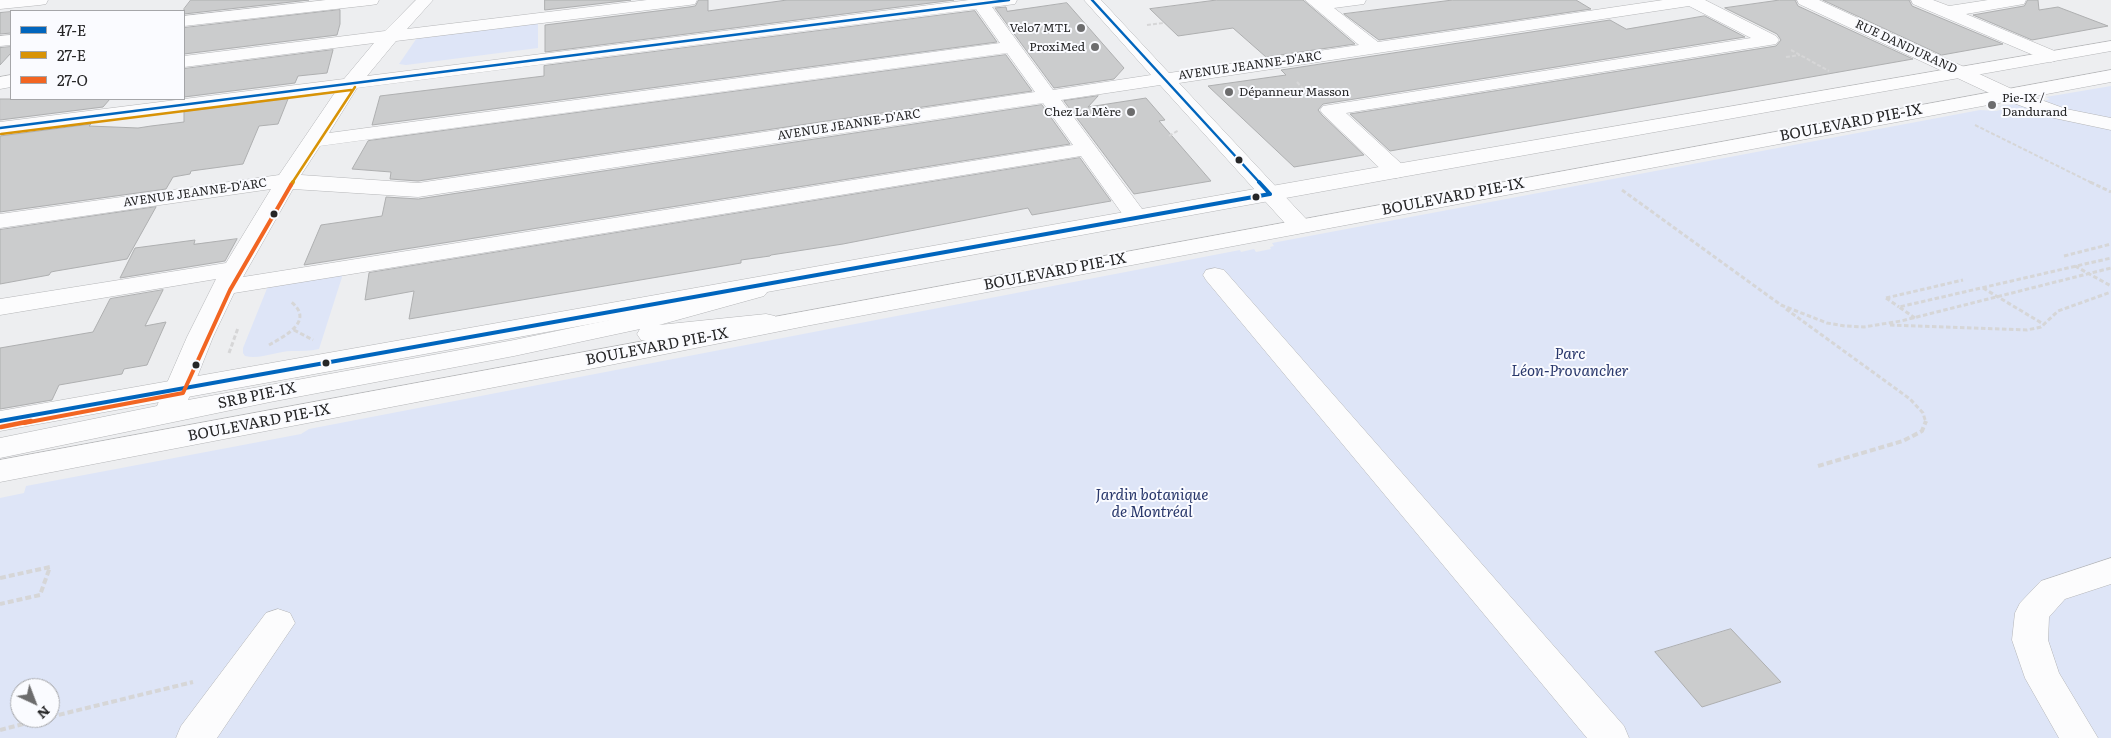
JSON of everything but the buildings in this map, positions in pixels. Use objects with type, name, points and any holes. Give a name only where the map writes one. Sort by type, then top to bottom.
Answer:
[{"type":"street","points":[[0,4],[40,0]]},
{"type":"street","points":[[185,21],[371,0]]},
{"type":"street","points":[[163,428],[229,278],[286,182],[350,84],[391,34],[425,0]]},
{"type":"street","points":[[185,61],[366,40],[391,34],[689,0]]},
{"type":"street","points":[[0,128],[979,2],[1009,0]]},
{"type":"street","points":[[1092,0],[1300,226]]},
{"type":"street","points":[[1316,3],[1358,0]]},
{"type":"street","points":[[1585,0],[1608,13]]},
{"type":"street","points":[[1396,171],[1330,110],[1770,40],[1695,0]]},
{"type":"street","name":"AVENUE JEANNE-D'ARC","points":[[0,221],[256,184],[286,182],[418,190],[1695,0]]},
{"type":"street","name":"RUE DANDURAND","points":[[1805,0],[2007,94],[2061,114],[2111,124]]},
{"type":"street","points":[[1919,0],[2051,56]]},
{"type":"street","points":[[1946,12],[2018,0]]},
{"type":"street","points":[[979,2],[1136,217]]},
{"type":"street","points":[[1316,3],[1375,48]]},
{"type":"street","name":"BOULEVARD PIE-IX","points":[[0,421],[1136,217],[1958,71],[2111,46]]},
{"type":"street","points":[[312,141],[1012,47]]},
{"type":"street","name":"BOULEVARD PIE-IX","points":[[0,471],[163,428],[811,317],[2111,76]]},
{"type":"street","points":[[0,306],[229,278],[1087,149]]},
{"type":"street","points":[[1215,276],[1610,738]]},
{"type":"street","name":"SRB PIE-IX","points":[[0,448],[163,428],[291,389],[514,348],[660,317],[804,277]]},
{"type":"street","name":"SRB PIE-IX","points":[[514,348],[811,317]]},
{"type":"street","points":[[2079,738],[2043,678],[2030,640],[2032,614],[2053,590],[2111,571]]},
{"type":"street","points":[[195,738],[278,623]]},
{"type":"path","points":[[1142,25],[1164,22]]},
{"type":"path","points":[[1784,46],[1805,57]]},
{"type":"path","points":[[1786,57],[1800,54]]},
{"type":"path","points":[[1971,123],[2111,192]]},
{"type":"path","points":[[1169,136],[1175,131]]},
{"type":"path","points":[[1617,186],[1903,394],[1918,406],[1926,418],[1922,431],[1904,441],[1818,466]]},
{"type":"path","points":[[2064,256],[2111,244]]},
{"type":"path","points":[[1899,307],[2111,258]]},
{"type":"path","points":[[2074,266],[2111,286]]},
{"type":"path","points":[[1883,324],[1915,318],[2111,268]]},
{"type":"path","points":[[1915,318],[1886,298],[1963,280]]},
{"type":"path","points":[[1983,288],[2045,325]]},
{"type":"path","points":[[1781,306],[1828,323],[1845,326],[1883,324],[2027,330],[2045,325],[2058,311],[2111,292]]},
{"type":"path","points":[[264,348],[286,336],[298,324],[299,310],[292,302],[285,299]]},
{"type":"path","points":[[0,578],[50,567],[40,595],[0,604]]},
{"type":"path","points":[[60,715],[244,669]]},
{"type":"green space","points":[[538,19],[538,48],[406,65],[399,64],[421,32]]},
{"type":"green space","name":"Jardin botanique de Montréal","points":[[2111,86],[2111,738],[0,738],[0,498],[24,493],[26,486],[301,434],[309,429],[1240,250],[1241,252],[1254,249],[1256,252],[1271,249],[1270,247],[1274,246],[1272,243],[1980,110],[1996,111],[2004,109],[1999,106],[2037,103],[2050,99],[2046,97]]},
{"type":"green space","points":[[343,274],[319,349],[286,351],[257,357],[245,356],[243,348],[268,286]]},
{"type":"transit line","name":"47-E","points":[[0,128],[1009,0]]},
{"type":"transit line","name":"47-E","points":[[1092,0],[1270,194]]},
{"type":"transit line","name":"27-E","points":[[291,185],[355,87]]},
{"type":"transit line","name":"27-E","points":[[1,134],[351,90]]},
{"type":"transit line","name":"27-O","points":[[1,427],[183,393],[230,290],[291,185]]},
{"type":"transit line","name":"47-E","points":[[0,421],[1270,194]]},
{"type":"place","name":"Velo7 MTL","points":[[1081,28]]},
{"type":"place","name":"ProxiMed","points":[[1095,47]]},
{"type":"place","name":"Dépanneur Masson","points":[[1229,92]]},
{"type":"place","name":"Pie-IX / Dandurand","points":[[1992,105]]},
{"type":"place","name":"Chez La Mère","points":[[1131,112]]},
{"type":"park label","name":"Parc Léon-Provancher","points":[[1570,364]]}]
